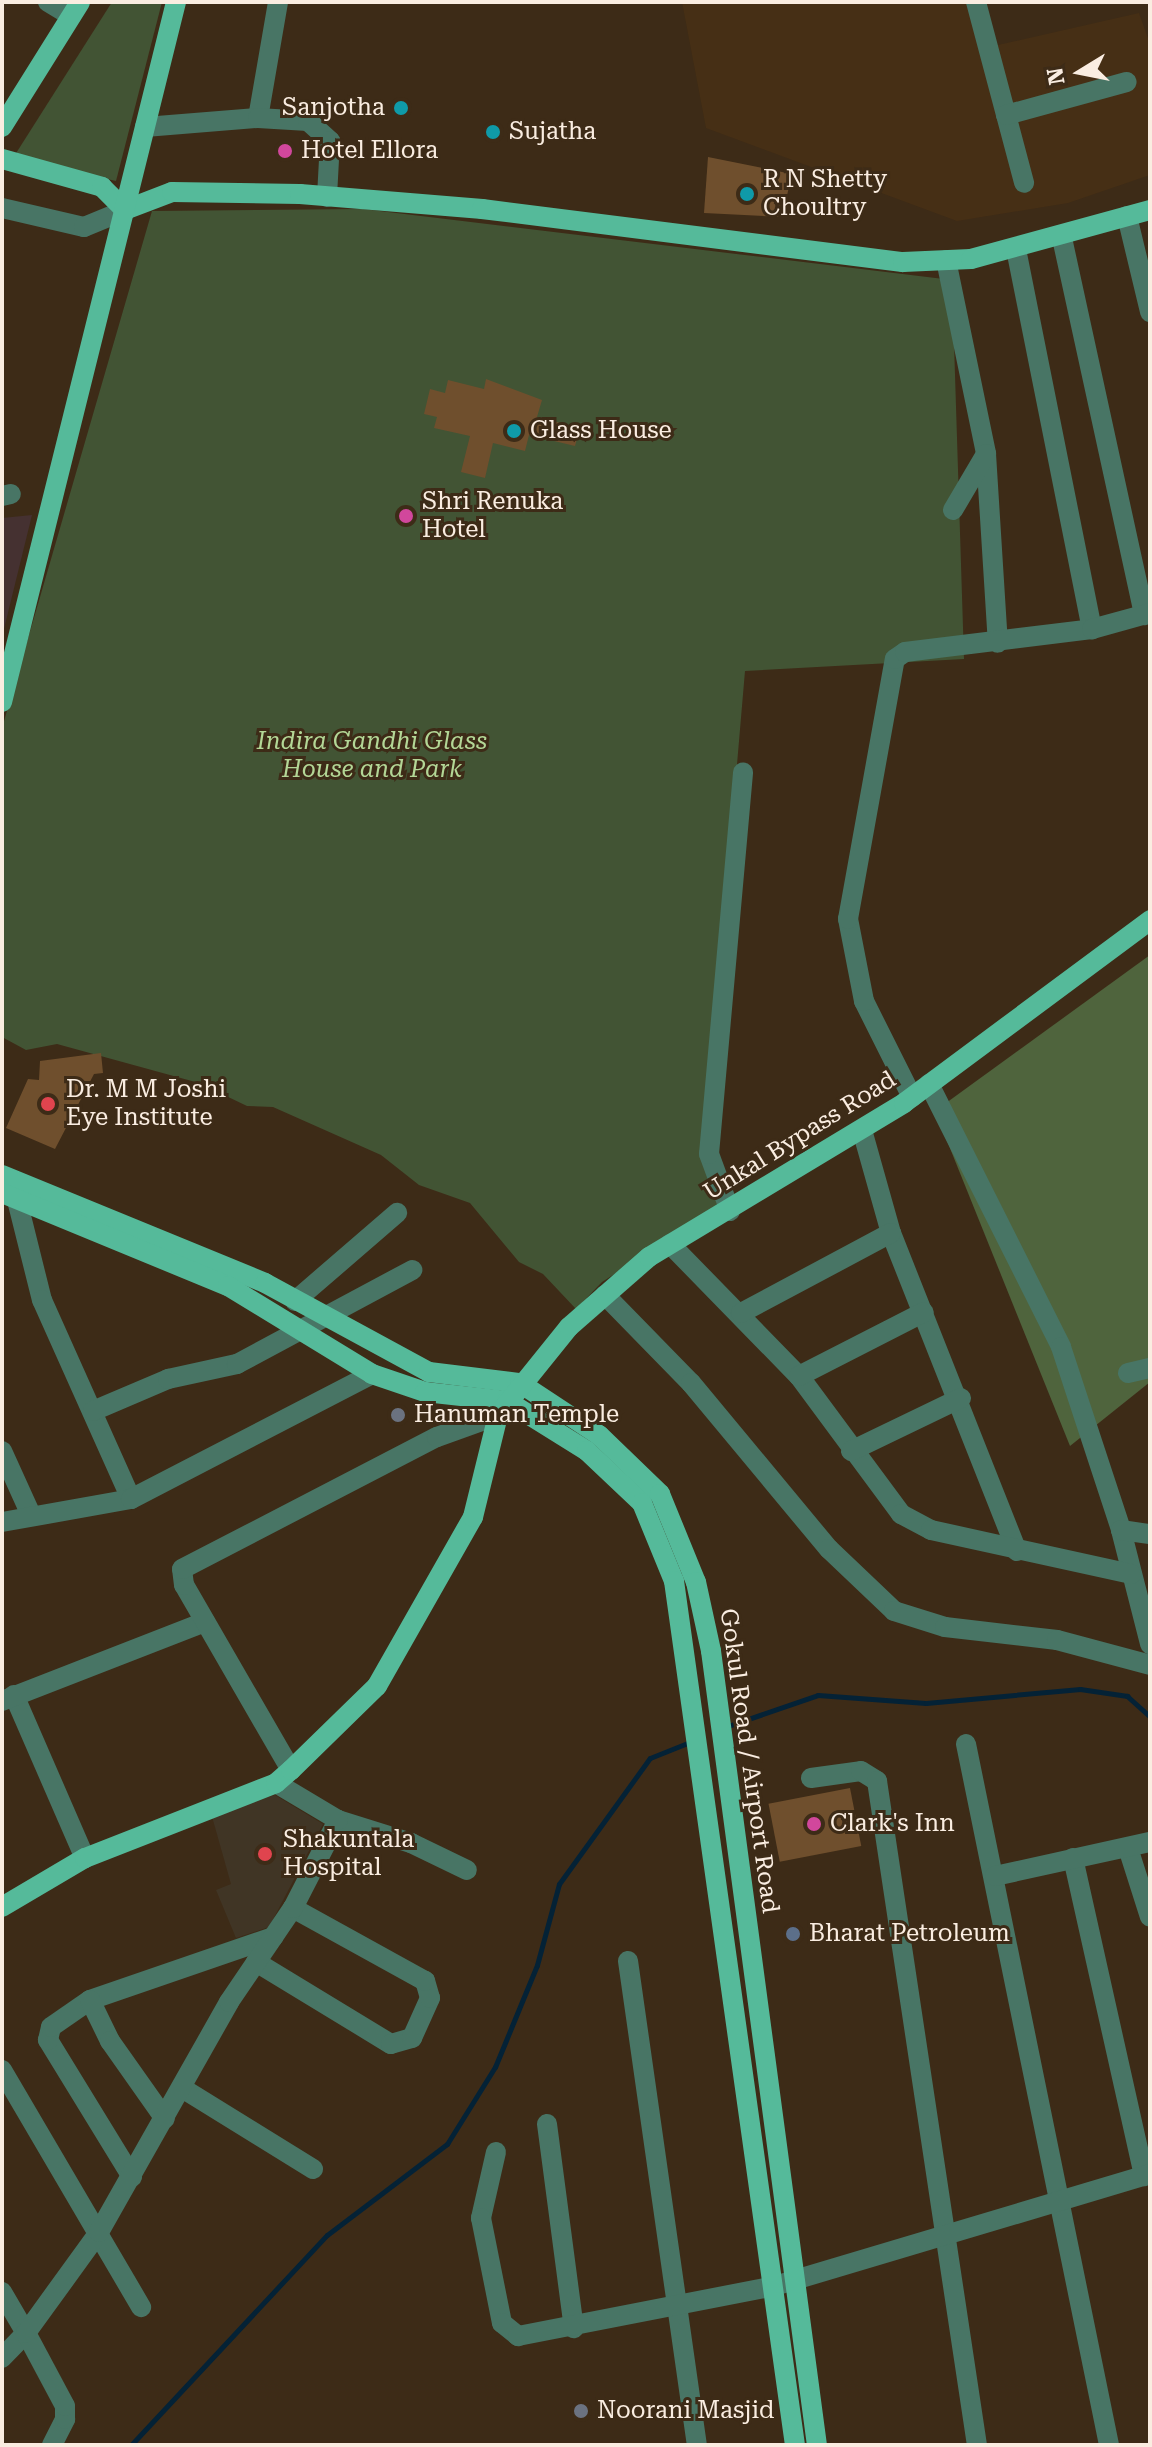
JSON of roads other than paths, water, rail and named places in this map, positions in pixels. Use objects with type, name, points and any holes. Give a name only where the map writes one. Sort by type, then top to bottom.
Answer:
[{"type":"main road","points":[[2,702],[176,2]]},
{"type":"main road","points":[[2,127],[76,9]]},
{"type":"main road","points":[[2,159],[102,187],[125,210]]},
{"type":"main road","points":[[125,210],[172,192],[327,197],[482,209],[903,262],[946,260],[1016,249],[1150,210]]},
{"type":"main road","name":"Unkal Bypass Road","points":[[503,1408],[520,1383],[605,1295],[670,1244],[730,1211],[912,1097],[1150,920]]},
{"type":"main road","name":"Gokul Road / Airport Road","points":[[2,1175],[153,1232],[295,1301],[429,1372],[520,1383],[599,1435],[660,1494],[684,1578],[711,1651],[817,2445]]},
{"type":"main road","name":"Gokul Road / Airport Road","points":[[10,1197],[228,1286],[372,1374],[425,1392],[503,1408],[587,1451],[642,1503],[684,1578],[685,1655],[795,2445]]},
{"type":"main road","points":[[2,1907],[85,1858],[283,1777],[377,1686],[452,1561],[473,1517],[503,1408]]},
{"type":"street","points":[[48,2],[76,9]]},
{"type":"street","points":[[258,118],[278,2]]},
{"type":"street","points":[[976,2],[1024,183]]},
{"type":"street","points":[[1006,115],[1127,82]]},
{"type":"street","points":[[145,127],[258,118],[322,127],[330,141],[327,197]]},
{"type":"street","points":[[2,208],[84,227],[125,210]]},
{"type":"street","points":[[1127,216],[1150,312]]},
{"type":"street","points":[[912,1097],[864,1001],[848,919],[888,680],[898,654],[1092,629],[1147,614],[1062,238]]},
{"type":"street","points":[[1016,249],[1092,629]]},
{"type":"street","points":[[946,260],[986,454],[998,643]]},
{"type":"street","points":[[953,510],[986,454]]},
{"type":"street","points":[[730,1211],[709,1154],[743,773]]},
{"type":"street","points":[[929,1084],[1054,1329],[1121,1530],[1150,1644]]},
{"type":"street","points":[[862,1130],[891,1233],[961,1398],[1017,1551]]},
{"type":"street","points":[[10,1197],[42,1300],[131,1499]]},
{"type":"street","points":[[295,1301],[397,1213]]},
{"type":"street","points":[[741,1313],[891,1233]]},
{"type":"street","points":[[670,1244],[741,1313],[799,1376],[851,1451],[913,1523],[1017,1551],[1131,1574]]},
{"type":"street","points":[[93,1411],[168,1379],[237,1364],[412,1270]]},
{"type":"street","points":[[605,1295],[691,1383],[829,1549],[894,1611],[945,1627],[1057,1640],[1150,1665]]},
{"type":"street","points":[[799,1376],[924,1312]]},
{"type":"street","points":[[1128,1373],[1150,1368]]},
{"type":"street","points":[[2,1522],[131,1499],[372,1374]]},
{"type":"street","points":[[851,1451],[961,1398]]},
{"type":"street","points":[[467,1870],[411,1843],[338,1820],[283,1777],[181,1576],[188,1563],[437,1437],[503,1408]]},
{"type":"street","points":[[2,1451],[31,1515]]},
{"type":"street","points":[[1121,1530],[1150,1534]]},
{"type":"street","points":[[85,1858],[8,1698],[205,1622]]},
{"type":"street","points":[[966,1744],[1063,2200],[1109,2445]]},
{"type":"street","points":[[811,1778],[861,1771],[877,1781],[977,2445]]},
{"type":"street","points":[[2,2358],[26,2333],[99,2232],[256,1962],[293,1908],[338,1820]]},
{"type":"street","points":[[995,1876],[1150,1842]]},
{"type":"street","points":[[1128,1848],[1150,1917]]},
{"type":"street","points":[[496,2152],[481,2218],[502,2323],[518,2336],[574,2328],[771,2287],[1147,2175],[1073,1858]]},
{"type":"street","points":[[256,1962],[391,2044],[412,2038],[430,1998],[425,1981],[293,1908]]},
{"type":"street","points":[[132,2177],[48,2040],[51,2027],[90,2000],[273,1937]]},
{"type":"street","points":[[628,1961],[697,2445]]},
{"type":"street","points":[[90,2000],[110,2041],[165,2119]]},
{"type":"street","points":[[2,2070],[141,2307]]},
{"type":"street","points":[[182,2088],[313,2169]]},
{"type":"street","points":[[547,2124],[574,2328]]},
{"type":"street","points":[[2,2292],[65,2406],[52,2445]]},
{"type":"waterway","points":[[725,1727],[818,1695],[926,1703],[1080,1689],[1127,1696],[1150,1717]]},
{"type":"waterway","points":[[131,2445],[327,2235],[447,2144],[495,2067],[537,1965],[559,1884],[650,1758],[690,1742]]},
{"type":"place","name":"Sanjotha","points":[[401,108]]},
{"type":"place","name":"Sujatha","points":[[493,132]]},
{"type":"place","name":"Hotel Ellora","points":[[285,151]]},
{"type":"place","name":"R N Shetty Choultry","points":[[747,194]]},
{"type":"place","name":"Glass House","points":[[514,431]]},
{"type":"place","name":"Shri Renuka Hotel","points":[[406,516]]},
{"type":"place","name":"Dr. M M Joshi Eye Institute","points":[[48,1104]]},
{"type":"place","name":"Hanuman Temple","points":[[398,1415]]},
{"type":"place","name":"Clark's Inn","points":[[814,1824]]},
{"type":"place","name":"Shakuntala Hospital","points":[[265,1854]]},
{"type":"place","name":"Bharat Petroleum","points":[[793,1934]]},
{"type":"place","name":"Noorani Masjid","points":[[581,2411]]},
{"type":"park label","name":"Indira Gandhi Glass House and Park","points":[[372,756]]}]
